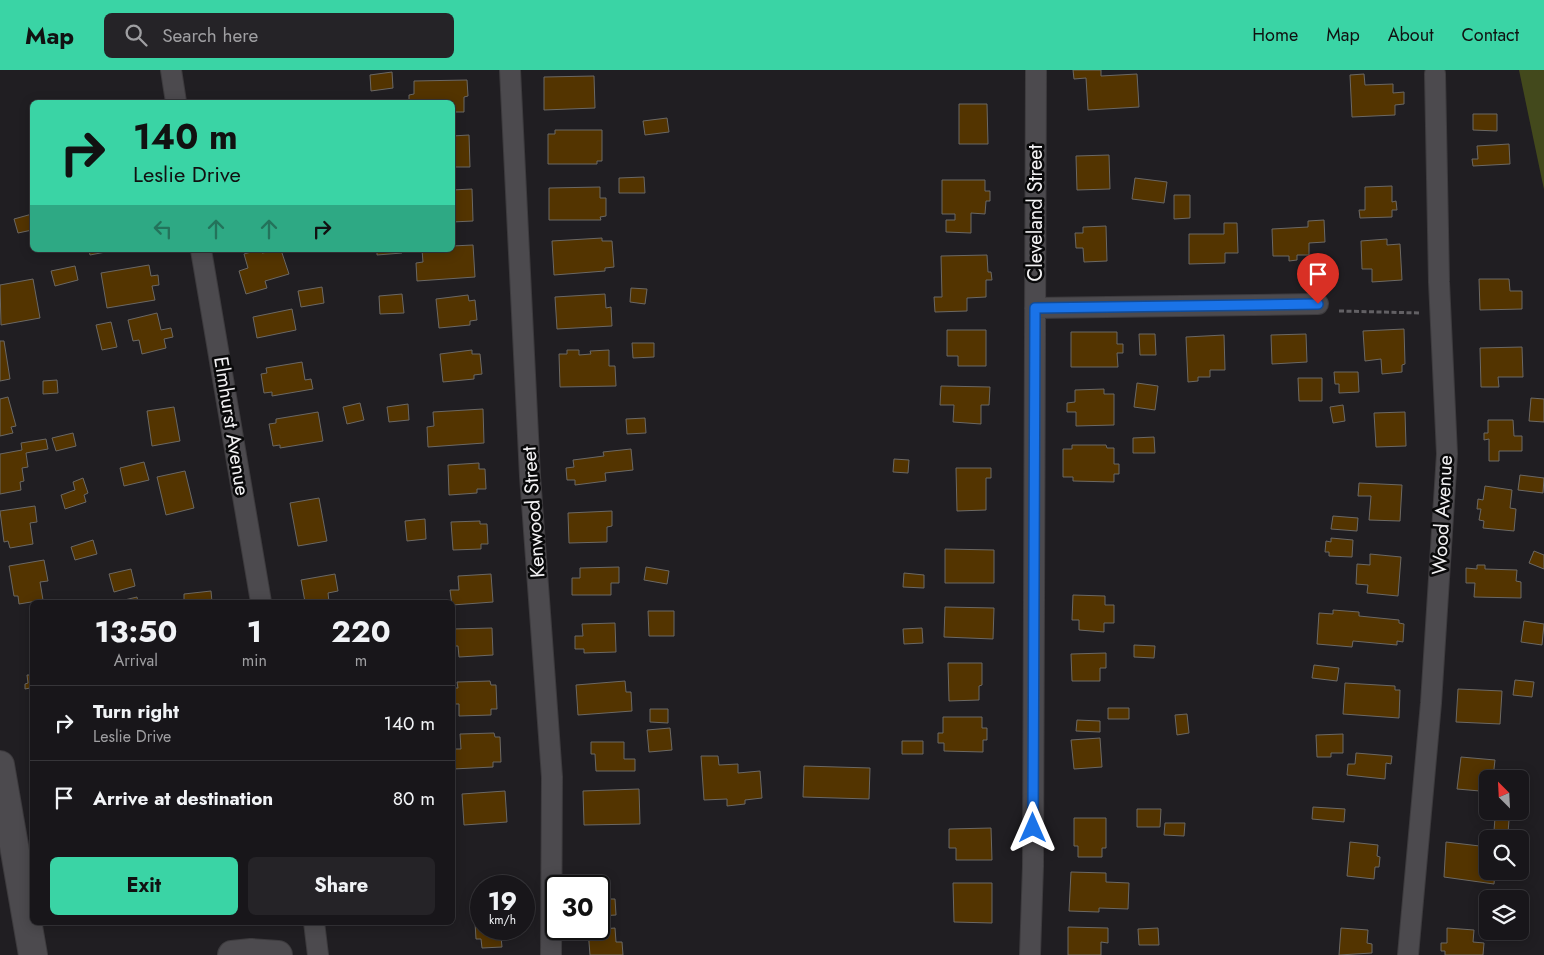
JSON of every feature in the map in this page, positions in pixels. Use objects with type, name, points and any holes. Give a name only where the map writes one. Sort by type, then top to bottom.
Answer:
[{"type":"street","points":[[171,70],[176,100]]},
{"type":"street","name":"Kenwood Street","points":[[510,70],[530,476],[552,777],[552,955]]},
{"type":"street","name":"Cleveland Street","points":[[1030,955],[1033,866],[1036,70]]},
{"type":"street","name":"Wood Avenue","points":[[1408,955],[1431,703],[1447,454],[1440,314],[1435,74]]},
{"type":"street","name":"Elmhurst Avenue","points":[[201,252],[261,600]]},
{"type":"street","points":[[1035,308],[1318,304]]},
{"type":"street","points":[[0,765],[33,955]]},
{"type":"street","points":[[314,925],[318,955]]},
{"type":"street","points":[[232,955],[251,953],[278,955]]},
{"type":"path","points":[[1318,304],[1328,311],[1440,314]]},
{"type":"green space","points":[[1519,70],[1544,70],[1544,189],[1542,180]]},
{"type":"building","points":[[1073,70],[1101,70],[1101,76],[1137,74],[1139,107],[1088,110],[1086,78],[1074,79]]},
{"type":"building","points":[[392,72],[393,88],[371,91],[370,75]]},
{"type":"building","points":[[1364,74],[1365,85],[1393,84],[1393,93],[1404,92],[1404,104],[1395,105],[1395,115],[1352,117],[1350,75]]},
{"type":"building","points":[[594,76],[595,108],[544,110],[544,77]]},
{"type":"building","points":[[467,80],[468,96],[464,97],[464,112],[455,112],[455,100],[409,100],[409,95],[414,94],[414,81]]},
{"type":"building","points":[[959,104],[987,104],[988,144],[959,144]]},
{"type":"building","points":[[1473,114],[1497,114],[1497,131],[1473,130]]},
{"type":"building","points":[[667,118],[669,132],[645,135],[643,121]]},
{"type":"building","points":[[555,130],[602,130],[602,161],[597,161],[597,164],[548,164],[548,134],[555,134]]},
{"type":"building","points":[[469,135],[470,167],[455,167],[455,136]]},
{"type":"building","points":[[1509,144],[1510,164],[1473,166],[1472,159],[1478,159],[1477,146]]},
{"type":"building","points":[[1109,155],[1110,189],[1077,190],[1076,156]]},
{"type":"building","points":[[644,177],[645,193],[619,193],[619,178]]},
{"type":"building","points":[[1135,178],[1167,182],[1164,203],[1132,199]]},
{"type":"building","points":[[942,180],[985,180],[985,191],[990,191],[990,201],[986,201],[985,214],[971,213],[971,233],[946,232],[946,220],[955,220],[955,214],[942,214]]},
{"type":"building","points":[[1392,186],[1392,202],[1396,201],[1397,210],[1392,210],[1392,217],[1360,218],[1359,210],[1365,210],[1365,187]]},
{"type":"building","points":[[600,187],[600,198],[606,198],[606,216],[600,217],[601,220],[549,220],[549,188]]},
{"type":"building","points":[[472,189],[473,221],[455,222],[455,190]]},
{"type":"building","points":[[1174,195],[1190,195],[1190,218],[1174,219]]},
{"type":"building","points":[[30,215],[30,230],[18,233],[14,219]]},
{"type":"building","points":[[1324,220],[1325,242],[1309,243],[1309,255],[1297,255],[1297,260],[1289,261],[1289,256],[1273,256],[1272,229],[1308,227],[1308,221]]},
{"type":"building","points":[[1224,223],[1237,223],[1238,253],[1225,253],[1225,263],[1189,264],[1189,234],[1224,234]]},
{"type":"building","points":[[1106,226],[1107,261],[1084,262],[1083,248],[1076,248],[1075,233],[1083,233],[1083,227]]},
{"type":"building","points":[[602,238],[602,241],[612,241],[614,267],[605,268],[605,271],[554,275],[552,241]]},
{"type":"building","points":[[1387,239],[1387,245],[1400,244],[1402,280],[1372,282],[1372,269],[1362,269],[1361,241]]},
{"type":"building","points":[[473,245],[475,277],[417,281],[416,263],[423,262],[422,252],[455,252],[455,246]]},
{"type":"building","points":[[89,252],[106,252],[90,255]]},
{"type":"building","points":[[251,252],[282,252],[289,274],[265,281],[267,288],[246,294],[239,271],[248,268],[244,254]]},
{"type":"building","points":[[377,252],[402,252],[402,253],[377,255]]},
{"type":"building","points":[[987,255],[988,272],[991,272],[992,280],[986,280],[986,297],[967,298],[967,311],[935,312],[934,297],[942,297],[941,256]]},
{"type":"building","points":[[149,265],[151,276],[158,275],[159,285],[152,286],[155,300],[107,308],[101,273]]},
{"type":"building","points":[[75,266],[78,280],[55,286],[51,271]]},
{"type":"building","points":[[33,279],[40,318],[1,325],[0,285]]},
{"type":"building","points":[[1479,279],[1509,279],[1510,291],[1522,291],[1522,309],[1480,310]]},
{"type":"building","points":[[322,287],[324,303],[301,307],[298,291]]},
{"type":"building","points":[[631,288],[647,289],[645,304],[630,302]]},
{"type":"building","points":[[402,294],[404,313],[380,314],[379,296]]},
{"type":"building","points":[[605,294],[606,308],[611,307],[612,326],[557,329],[555,297]]},
{"type":"building","points":[[468,295],[469,301],[475,300],[477,320],[470,321],[470,325],[439,328],[436,299]]},
{"type":"building","points":[[292,309],[296,330],[257,338],[253,317]]},
{"type":"building","points":[[157,313],[161,330],[171,328],[173,337],[164,339],[166,348],[142,354],[139,340],[133,341],[128,320]]},
{"type":"building","points":[[111,322],[117,347],[102,350],[96,325]]},
{"type":"building","points":[[1404,329],[1405,364],[1402,365],[1402,372],[1382,374],[1381,359],[1365,361],[1363,331]]},
{"type":"building","points":[[947,330],[986,330],[986,366],[958,366],[958,356],[947,356]]},
{"type":"building","points":[[1071,332],[1117,332],[1117,344],[1123,344],[1123,353],[1117,353],[1118,367],[1071,367]]},
{"type":"building","points":[[1139,334],[1155,334],[1156,355],[1140,355]]},
{"type":"building","points":[[1306,334],[1307,362],[1272,364],[1271,335]]},
{"type":"building","points":[[1224,335],[1225,370],[1210,370],[1210,377],[1198,377],[1198,381],[1188,382],[1186,337]]},
{"type":"building","points":[[0,341],[4,341],[10,379],[0,381]]},
{"type":"building","points":[[632,343],[654,343],[654,357],[633,358]]},
{"type":"building","points":[[1522,347],[1523,377],[1498,377],[1499,387],[1481,387],[1480,348]]},
{"type":"building","points":[[472,350],[472,354],[480,354],[482,374],[474,375],[474,379],[443,382],[440,354]]},
{"type":"building","points":[[567,350],[579,350],[579,355],[591,354],[590,351],[609,350],[609,366],[615,366],[616,386],[560,387],[559,354],[567,354]]},
{"type":"building","points":[[302,362],[305,380],[311,379],[313,389],[272,396],[272,392],[264,393],[261,374],[267,373],[266,368]]},
{"type":"building","points":[[1334,372],[1358,372],[1359,392],[1339,393],[1339,384],[1335,384]]},
{"type":"building","points":[[1298,378],[1322,378],[1322,401],[1299,401]]},
{"type":"building","points":[[57,380],[58,393],[43,394],[43,381]]},
{"type":"building","points":[[1137,383],[1158,386],[1155,410],[1134,407]]},
{"type":"building","points":[[941,386],[990,387],[989,405],[981,405],[981,424],[953,422],[954,405],[940,405]]},
{"type":"building","points":[[1104,389],[1104,394],[1114,394],[1114,425],[1076,426],[1076,412],[1067,412],[1067,403],[1075,402],[1075,390]]},
{"type":"building","points":[[8,397],[16,426],[11,427],[13,433],[0,436],[0,399]]},
{"type":"building","points":[[1531,398],[1544,399],[1544,422],[1529,421]]},
{"type":"building","points":[[360,403],[364,420],[347,424],[343,407]]},
{"type":"building","points":[[408,404],[409,420],[389,422],[387,407]]},
{"type":"building","points":[[1343,405],[1345,421],[1333,423],[1330,407]]},
{"type":"building","points":[[174,407],[180,441],[152,446],[147,411]]},
{"type":"building","points":[[483,409],[484,443],[428,447],[427,427],[434,426],[433,412]]},
{"type":"building","points":[[318,412],[323,441],[280,448],[280,445],[273,446],[269,424],[276,423],[276,419]]},
{"type":"building","points":[[1405,412],[1406,446],[1376,447],[1374,413]]},
{"type":"building","points":[[645,418],[646,433],[627,434],[626,419]]},
{"type":"building","points":[[1488,420],[1513,420],[1514,436],[1522,436],[1522,451],[1499,451],[1499,461],[1489,461],[1489,439],[1484,440],[1484,433],[1488,433]]},
{"type":"building","points":[[73,433],[76,446],[56,451],[52,438]]},
{"type":"building","points":[[1154,437],[1155,453],[1133,453],[1133,438]]},
{"type":"building","points":[[46,439],[48,449],[26,453],[28,467],[22,468],[24,481],[20,482],[21,490],[0,494],[0,454],[22,450],[21,443]]},
{"type":"building","points":[[1072,445],[1106,445],[1107,448],[1114,448],[1114,464],[1119,464],[1119,474],[1114,474],[1114,482],[1073,481],[1073,477],[1063,477],[1063,449],[1072,449]]},
{"type":"building","points":[[631,449],[633,470],[605,473],[606,481],[575,485],[575,480],[567,480],[566,468],[574,467],[573,460],[604,456],[603,452]]},
{"type":"building","points":[[894,459],[909,460],[908,473],[893,472]]},
{"type":"building","points":[[144,462],[149,480],[124,486],[120,468]]},
{"type":"building","points":[[479,463],[479,469],[485,469],[486,489],[477,489],[477,493],[449,495],[448,465]]},
{"type":"building","points":[[956,468],[991,468],[991,478],[986,478],[986,510],[957,511]]},
{"type":"building","points":[[185,471],[194,508],[166,515],[157,477]]},
{"type":"building","points":[[1520,475],[1544,478],[1543,493],[1518,490]]},
{"type":"building","points":[[83,478],[88,493],[84,495],[86,502],[65,509],[61,495],[75,490],[73,482]]},
{"type":"building","points":[[1359,483],[1402,485],[1400,521],[1369,520],[1371,496],[1358,496]]},
{"type":"building","points":[[1485,486],[1512,490],[1510,508],[1516,509],[1514,531],[1483,528],[1484,521],[1479,520],[1481,509],[1477,509],[1478,499],[1483,500]]},
{"type":"building","points":[[319,498],[327,541],[298,546],[290,503]]},
{"type":"building","points":[[35,506],[37,522],[30,523],[33,544],[10,548],[8,541],[4,542],[0,511]]},
{"type":"building","points":[[612,511],[612,526],[607,527],[607,542],[569,543],[568,513]]},
{"type":"building","points":[[1333,516],[1358,518],[1357,531],[1331,529]]},
{"type":"building","points":[[425,519],[426,539],[407,541],[405,521]]},
{"type":"building","points":[[480,521],[480,524],[487,524],[488,544],[481,544],[481,549],[453,550],[451,522]]},
{"type":"building","points":[[1331,538],[1353,540],[1352,557],[1329,556],[1329,552],[1325,552],[1326,541],[1331,542]]},
{"type":"building","points":[[93,540],[97,554],[75,560],[71,547]]},
{"type":"building","points":[[945,549],[994,550],[994,583],[945,583]]},
{"type":"building","points":[[1534,551],[1544,555],[1544,569],[1529,563]]},
{"type":"building","points":[[1370,554],[1401,557],[1398,596],[1367,593],[1368,585],[1356,584],[1357,564],[1370,565]]},
{"type":"building","points":[[44,560],[48,581],[40,582],[43,600],[30,600],[30,602],[19,604],[18,596],[14,596],[9,566]]},
{"type":"building","points":[[1477,565],[1485,565],[1485,569],[1517,570],[1516,581],[1521,582],[1521,598],[1474,597],[1475,583],[1466,583],[1466,568],[1477,569]]},
{"type":"building","points":[[619,567],[619,583],[611,583],[611,595],[572,595],[572,578],[580,578],[580,568]]},
{"type":"building","points":[[646,567],[669,571],[667,584],[644,580]]},
{"type":"building","points":[[131,569],[135,586],[114,592],[109,574]]},
{"type":"building","points":[[904,573],[924,575],[924,588],[903,587]]},
{"type":"building","points":[[335,574],[338,591],[328,593],[329,600],[305,600],[301,580]]},
{"type":"building","points":[[491,574],[493,602],[455,605],[455,600],[451,600],[450,590],[459,590],[458,576]]},
{"type":"building","points":[[211,591],[212,600],[184,600],[184,594]]},
{"type":"building","points":[[1073,595],[1105,596],[1105,605],[1114,605],[1114,623],[1104,623],[1104,632],[1079,630],[1079,620],[1072,620]]},
{"type":"building","points":[[137,597],[138,600],[124,600]]},
{"type":"building","points":[[945,607],[994,608],[993,639],[944,637]]},
{"type":"building","points":[[1333,610],[1359,612],[1359,616],[1399,620],[1399,623],[1404,624],[1403,642],[1397,641],[1397,645],[1353,641],[1352,647],[1317,644],[1319,613],[1333,614]]},
{"type":"building","points":[[648,611],[674,611],[674,636],[649,636]]},
{"type":"building","points":[[1524,621],[1544,624],[1542,645],[1521,642]]},
{"type":"building","points":[[615,623],[616,652],[584,653],[584,649],[575,649],[575,636],[583,636],[582,624]]},
{"type":"building","points":[[492,628],[493,655],[459,657],[458,646],[455,646],[455,629]]},
{"type":"building","points":[[922,628],[923,643],[904,644],[903,629]]},
{"type":"building","points":[[1134,645],[1155,646],[1154,658],[1134,657]]},
{"type":"building","points":[[1106,653],[1106,668],[1100,668],[1100,681],[1072,681],[1071,654]]},
{"type":"building","points":[[948,663],[982,663],[982,685],[979,686],[979,700],[949,701]]},
{"type":"building","points":[[1314,665],[1339,668],[1337,681],[1312,678]]},
{"type":"building","points":[[27,675],[30,675],[30,688],[25,689],[25,684],[28,683]]},
{"type":"building","points":[[1515,680],[1534,682],[1532,697],[1513,695]]},
{"type":"building","points":[[490,681],[491,685],[496,685],[497,709],[491,709],[491,715],[459,716],[459,704],[455,704],[455,688],[458,688],[457,682]]},
{"type":"building","points":[[625,681],[626,692],[631,692],[632,711],[578,715],[576,685]]},
{"type":"building","points":[[1345,683],[1395,686],[1395,690],[1400,690],[1399,718],[1343,714]]},
{"type":"building","points":[[1458,689],[1502,691],[1500,724],[1456,722]]},
{"type":"building","points":[[1108,708],[1129,708],[1129,719],[1108,719]]},
{"type":"building","points":[[650,709],[668,709],[668,723],[650,722]]},
{"type":"building","points":[[1187,714],[1189,733],[1177,735],[1175,715]]},
{"type":"building","points":[[943,717],[982,717],[982,728],[987,728],[987,740],[983,740],[983,752],[944,751],[944,743],[938,743],[938,733],[943,733]]},
{"type":"building","points":[[1077,720],[1100,721],[1100,732],[1076,731]]},
{"type":"building","points":[[670,728],[672,750],[649,752],[647,730]]},
{"type":"building","points":[[494,733],[495,737],[500,737],[501,762],[493,762],[493,767],[455,769],[455,749],[461,749],[460,734]]},
{"type":"building","points":[[1343,734],[1343,753],[1331,753],[1331,757],[1317,757],[1316,735]]},
{"type":"building","points":[[1100,738],[1102,767],[1074,769],[1071,740]]},
{"type":"building","points":[[902,741],[923,741],[923,754],[902,754]]},
{"type":"building","points":[[591,742],[624,742],[624,759],[635,759],[635,771],[596,771],[595,754],[591,754]]},
{"type":"building","points":[[1356,753],[1392,756],[1391,764],[1386,763],[1385,779],[1347,775],[1348,764],[1355,764]]},
{"type":"building","points":[[701,756],[718,756],[719,765],[738,764],[738,773],[760,771],[762,798],[745,800],[745,804],[727,806],[727,799],[704,800]]},
{"type":"building","points":[[1461,757],[1495,760],[1494,770],[1479,770],[1479,791],[1457,789]]},
{"type":"building","points":[[804,766],[870,768],[869,799],[803,797]]},
{"type":"building","points":[[639,789],[640,824],[584,825],[583,791]]},
{"type":"building","points":[[505,791],[507,822],[464,825],[462,794]]},
{"type":"building","points":[[1313,807],[1345,809],[1344,822],[1312,819]]},
{"type":"building","points":[[1137,809],[1161,809],[1160,827],[1137,827]]},
{"type":"building","points":[[1074,818],[1106,818],[1106,848],[1102,848],[1102,857],[1078,857],[1078,846],[1074,846]]},
{"type":"building","points":[[1495,820],[1509,820],[1508,830],[1494,830]]},
{"type":"building","points":[[1165,823],[1185,823],[1184,836],[1164,835]]},
{"type":"building","points":[[991,828],[992,860],[956,860],[956,848],[949,848],[949,829]]},
{"type":"building","points":[[1350,842],[1378,845],[1379,867],[1375,867],[1374,879],[1347,876]]},
{"type":"building","points":[[1446,842],[1479,846],[1479,880],[1494,880],[1494,884],[1444,877]]},
{"type":"building","points":[[1071,872],[1106,873],[1106,882],[1129,883],[1128,909],[1099,908],[1099,912],[1069,911]]},
{"type":"building","points":[[953,883],[992,883],[992,923],[954,922]]},
{"type":"building","points":[[610,899],[615,899],[616,915],[610,915]]},
{"type":"building","points":[[1068,927],[1108,928],[1108,943],[1101,942],[1101,955],[1068,955]]},
{"type":"building","points":[[610,928],[615,928],[616,942],[622,942],[623,955],[590,955],[589,940],[610,940]]},
{"type":"building","points":[[1158,928],[1159,945],[1139,945],[1138,929]]},
{"type":"building","points":[[1341,928],[1368,930],[1367,943],[1372,944],[1372,953],[1339,955]]},
{"type":"building","points":[[1447,928],[1474,930],[1473,942],[1484,943],[1483,955],[1445,955],[1445,951],[1441,951],[1441,943],[1447,943]]},
{"type":"building","points":[[481,940],[501,940],[502,947],[482,948]]},
{"type":"route","points":[[1033,828],[1035,308],[1318,304]]}]
